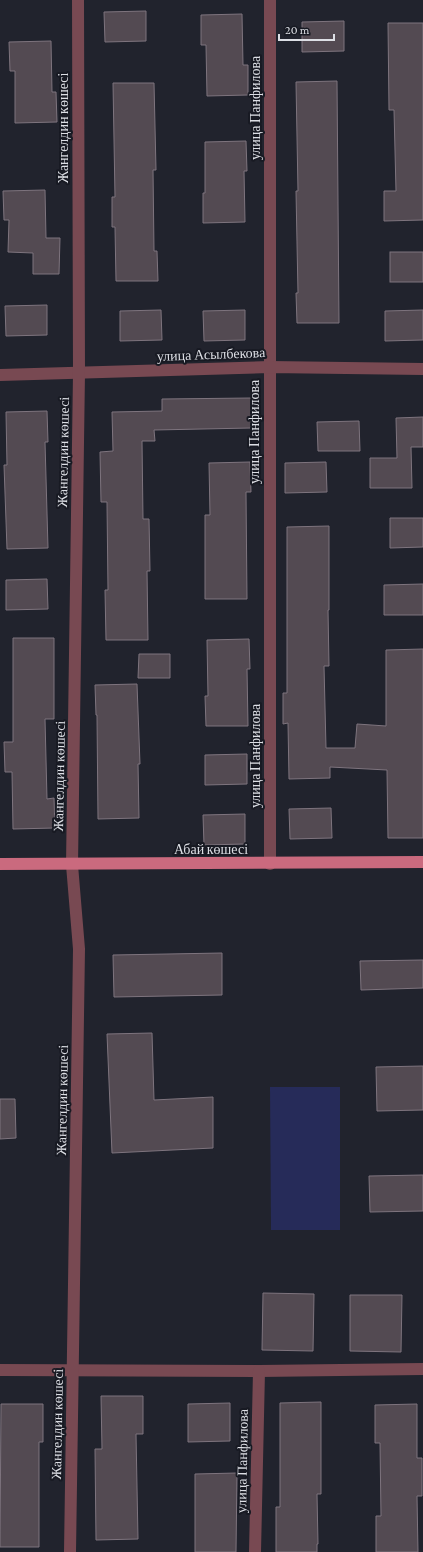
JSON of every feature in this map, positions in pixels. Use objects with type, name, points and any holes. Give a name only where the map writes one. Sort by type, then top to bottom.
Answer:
[{"type":"main road","name":"Абай көшесі","points":[[0,864],[72,865],[423,862]]},
{"type":"street","name":"Жангелдин көшесі","points":[[70,1552],[79,949],[72,865],[79,373],[78,0]]},
{"type":"street","name":"улица Панфилова","points":[[270,0],[270,864]]},
{"type":"street","name":"улица Асылбекова","points":[[0,375],[269,367],[423,369]]},
{"type":"street","points":[[0,1370],[259,1371],[423,1369]]},
{"type":"street","name":"улица Панфилова","points":[[256,1552],[259,1371]]},
{"type":"shaded area","points":[[270,1087],[340,1087],[340,1230],[271,1230]]},
{"type":"building","points":[[146,11],[146,41],[105,42],[104,12]]},
{"type":"building","points":[[242,14],[243,65],[248,65],[248,95],[207,96],[206,45],[201,45],[201,15]]},
{"type":"building","points":[[344,21],[344,51],[302,52],[302,22]]},
{"type":"building","points":[[388,23],[423,23],[423,220],[384,221],[384,191],[396,191],[394,110],[389,110]]},
{"type":"building","points":[[51,41],[52,92],[56,92],[57,122],[15,123],[15,71],[10,71],[9,42]]},
{"type":"building","points":[[337,81],[339,323],[297,323],[296,293],[298,293],[296,191],[298,191],[296,82]]},
{"type":"building","points":[[113,83],[154,83],[156,170],[153,170],[154,251],[157,251],[158,281],[116,281],[115,227],[112,227],[112,197],[115,197]]},
{"type":"building","points":[[246,141],[247,171],[244,171],[245,222],[203,223],[203,193],[205,193],[205,142]]},
{"type":"building","points":[[45,190],[46,238],[60,238],[59,274],[33,274],[33,253],[8,252],[9,220],[4,220],[3,191]]},
{"type":"building","points":[[390,252],[423,252],[423,282],[390,282]]},
{"type":"building","points":[[47,305],[47,335],[6,336],[5,306]]},
{"type":"building","points":[[161,310],[162,340],[120,341],[120,311]]},
{"type":"building","points":[[245,310],[245,340],[204,341],[203,311]]},
{"type":"building","points":[[423,310],[423,340],[385,341],[385,311]]},
{"type":"building","points":[[251,398],[251,428],[154,430],[155,441],[142,441],[143,519],[149,519],[150,571],[147,571],[148,640],[106,640],[105,590],[108,590],[107,502],[101,502],[100,452],[113,451],[112,412],[162,411],[162,399]]},
{"type":"building","points":[[47,411],[48,442],[45,442],[48,548],[7,549],[4,465],[7,465],[6,412]]},
{"type":"building","points":[[423,417],[423,447],[411,447],[412,488],[370,488],[370,458],[397,458],[396,418]]},
{"type":"building","points":[[359,421],[360,451],[318,451],[317,422]]},
{"type":"building","points":[[250,462],[251,492],[246,492],[247,599],[205,599],[205,515],[210,515],[209,463]]},
{"type":"building","points":[[326,462],[327,492],[285,493],[285,463]]},
{"type":"building","points":[[390,518],[423,518],[423,547],[390,548]]},
{"type":"building","points":[[329,526],[329,666],[324,666],[326,748],[355,748],[357,724],[386,726],[386,650],[423,649],[423,838],[388,838],[387,770],[330,767],[330,778],[289,779],[288,723],[283,724],[283,693],[287,693],[287,527]]},
{"type":"building","points":[[47,579],[48,609],[6,610],[6,580]]},
{"type":"building","points":[[423,584],[423,615],[384,615],[384,585]]},
{"type":"building","points":[[13,638],[54,638],[54,719],[45,719],[47,799],[54,798],[55,828],[13,829],[12,772],[5,772],[4,742],[13,742]]},
{"type":"building","points":[[249,639],[250,669],[247,669],[248,726],[206,726],[205,696],[208,696],[207,640]]},
{"type":"building","points":[[139,654],[170,654],[170,678],[138,678]]},
{"type":"building","points":[[137,684],[140,764],[138,764],[139,818],[98,819],[97,715],[95,685]]},
{"type":"building","points":[[247,754],[247,784],[205,785],[205,755]]},
{"type":"building","points":[[331,808],[332,838],[290,839],[289,809]]},
{"type":"building","points":[[245,814],[245,844],[204,845],[203,815]]},
{"type":"building","points":[[222,953],[222,995],[114,997],[113,955]]},
{"type":"building","points":[[423,960],[423,988],[361,990],[360,961]]},
{"type":"building","points":[[152,1033],[154,1100],[213,1097],[213,1148],[112,1153],[107,1034]]},
{"type":"building","points":[[423,1066],[423,1110],[377,1111],[376,1067]]},
{"type":"building","points":[[0,1099],[15,1099],[16,1138],[0,1139]]},
{"type":"building","points":[[423,1175],[423,1211],[370,1212],[369,1176]]},
{"type":"building","points":[[263,1293],[314,1294],[313,1351],[262,1350]]},
{"type":"building","points":[[350,1295],[402,1295],[401,1352],[350,1351]]},
{"type":"building","points":[[101,1396],[143,1396],[143,1434],[136,1434],[138,1539],[96,1540],[95,1449],[102,1449]]},
{"type":"building","points":[[321,1402],[321,1494],[317,1494],[317,1552],[276,1552],[276,1507],[280,1507],[280,1403]]},
{"type":"building","points":[[230,1403],[230,1441],[188,1442],[188,1404]]},
{"type":"building","points":[[1,1404],[43,1404],[43,1442],[39,1442],[39,1547],[0,1547]]},
{"type":"building","points":[[417,1404],[417,1458],[422,1458],[422,1496],[417,1496],[418,1552],[376,1552],[376,1516],[381,1516],[380,1443],[375,1443],[375,1405]]},
{"type":"building","points":[[237,1473],[236,1552],[195,1552],[195,1474]]}]
